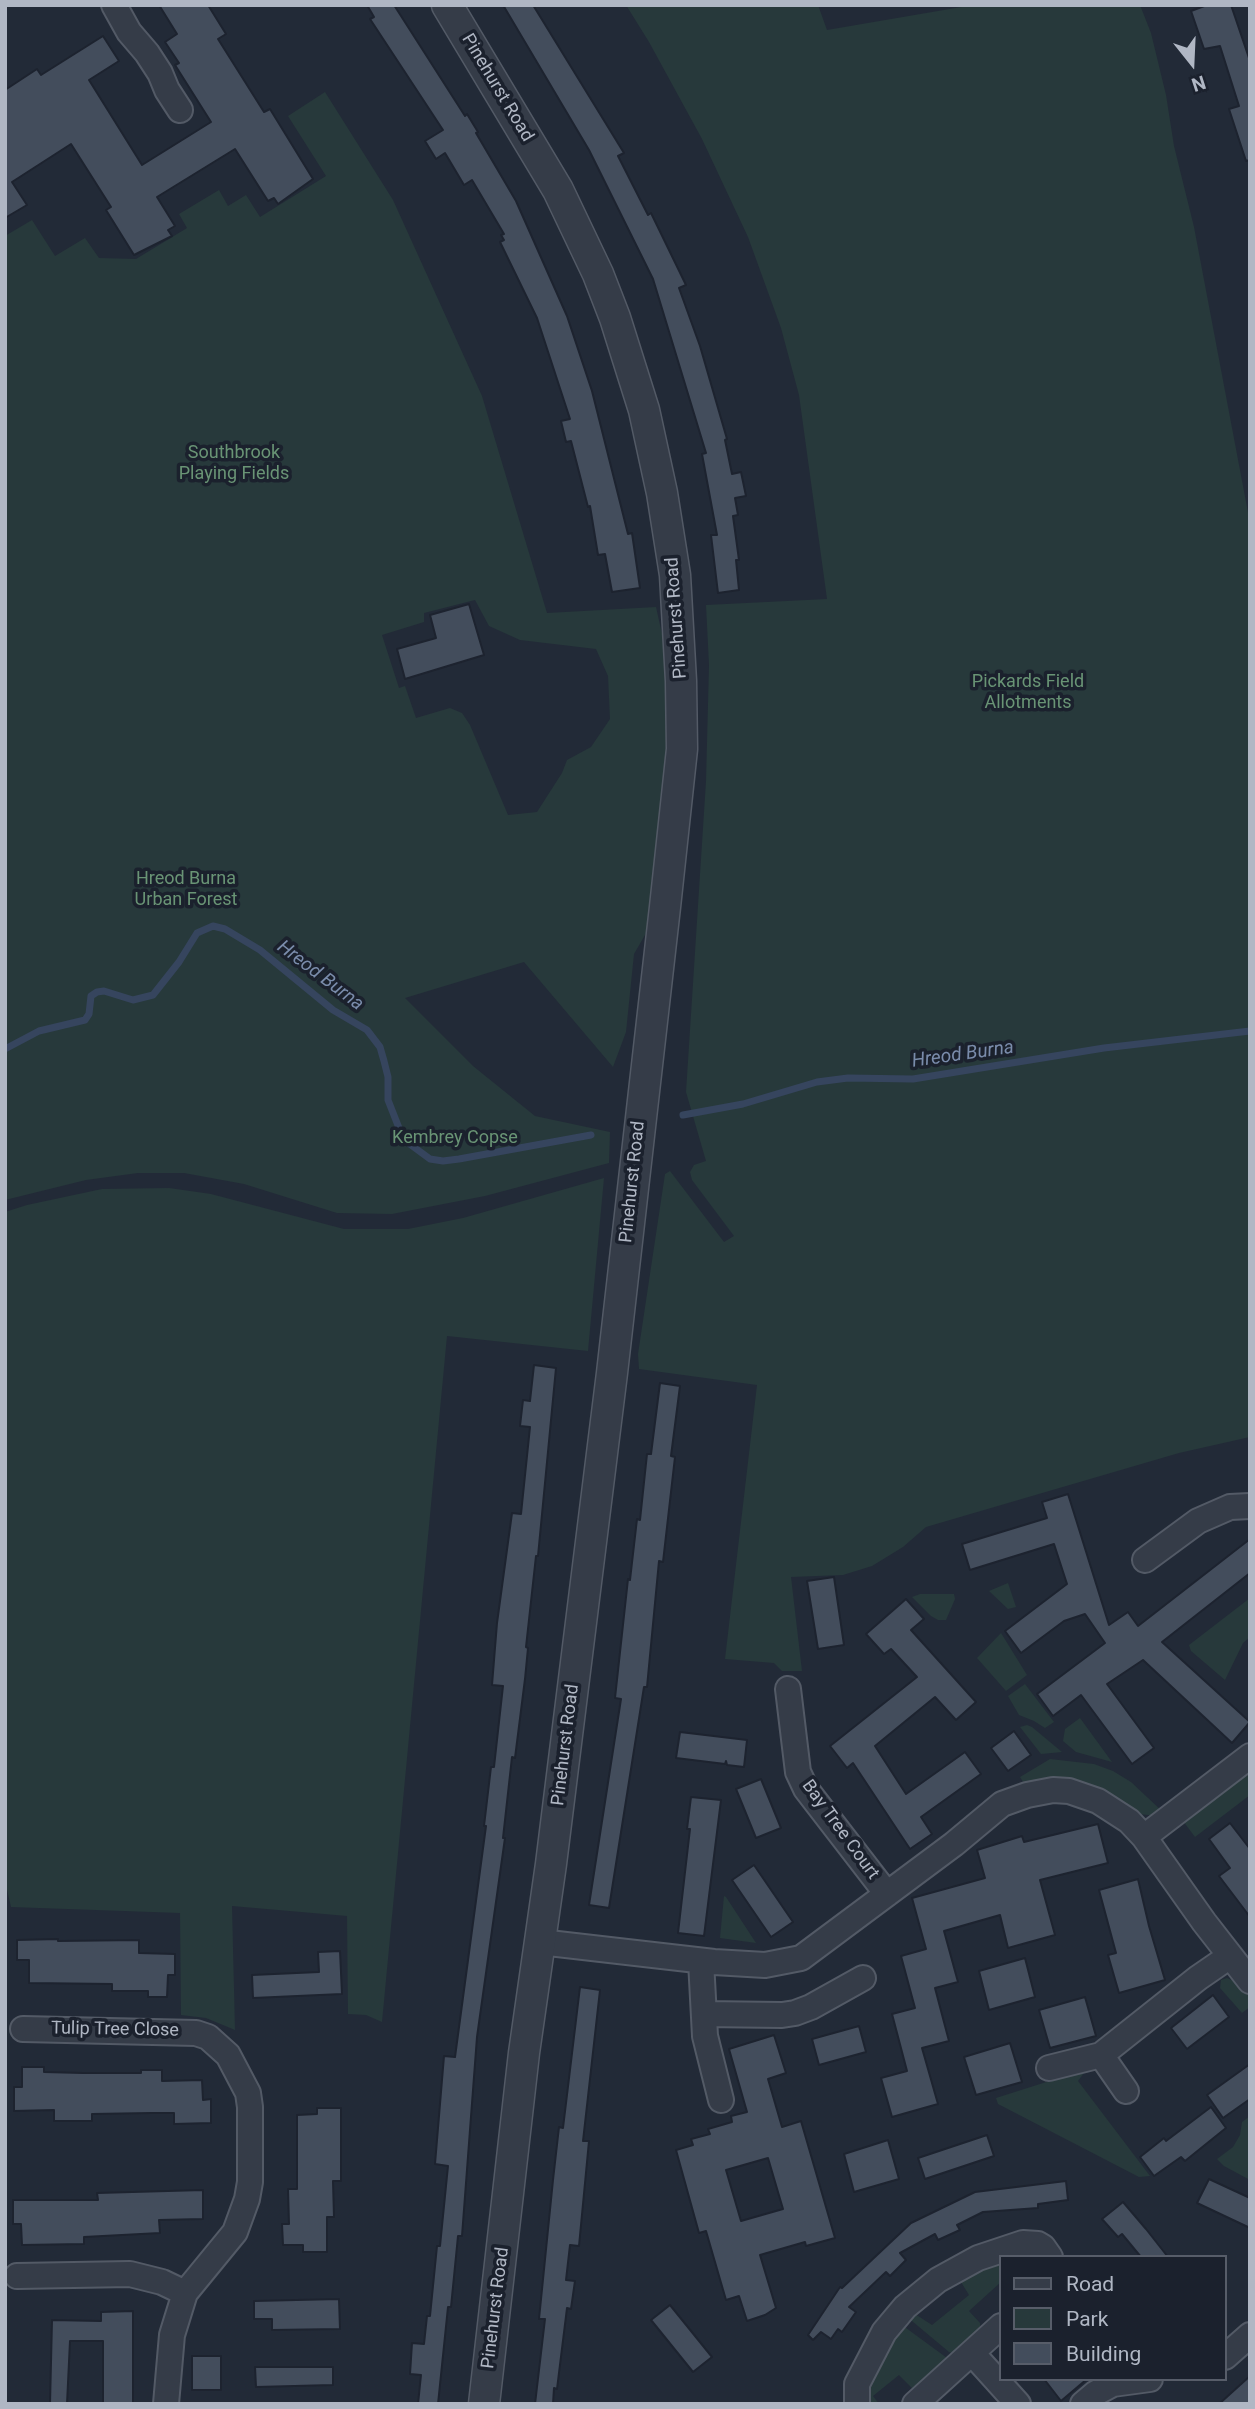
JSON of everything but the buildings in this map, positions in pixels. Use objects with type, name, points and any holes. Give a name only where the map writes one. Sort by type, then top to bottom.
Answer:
[{"type":"street","points":[[114,5],[129,32],[148,53],[160,73],[166,100]]},
{"type":"street","name":"Pinehurst Road","points":[[447,5],[558,190],[615,317],[644,411],[672,547],[679,640],[682,749],[611,1373],[484,2404]]},
{"type":"street","points":[[1145,1560],[1198,1521],[1230,1507],[1250,1506]]},
{"type":"street","name":"Bay Tree Court","points":[[540,1942],[701,1961],[765,1965],[801,1958],[887,1894],[806,1789],[798,1772],[788,1689]]},
{"type":"street","points":[[1144,1837],[1250,1756]]},
{"type":"street","points":[[887,1894],[1002,1804],[1053,1790],[1084,1795],[1129,1821],[1144,1837],[1250,1981]]},
{"type":"street","points":[[1049,2068],[1101,2055],[1230,1956]]},
{"type":"street","points":[[701,1961],[705,2036],[721,2100]]},
{"type":"street","points":[[704,2014],[795,2013],[863,1978]]},
{"type":"street","name":"Tulip Tree Close","points":[[23,2029],[196,2033],[208,2037],[228,2055],[243,2080],[250,2107],[250,2182],[247,2199],[235,2232],[185,2293],[172,2336],[166,2404]]},
{"type":"street","points":[[1101,2055],[1126,2091]]},
{"type":"street","points":[[857,2404],[857,2385],[884,2332],[905,2307],[938,2280],[978,2258],[1023,2243],[1038,2244],[1049,2255]]},
{"type":"street","points":[[17,2276],[130,2274],[162,2282],[185,2293]]},
{"type":"street","points":[[915,2404],[1000,2327]]},
{"type":"street","points":[[1227,2355],[1250,2335]]},
{"type":"street","points":[[972,2353],[1018,2404]]},
{"type":"street","points":[[1083,2404],[1113,2384],[1135,2381]]},
{"type":"green space","name":"Pickards Field Allotments","points":[[626,5],[818,5],[827,30],[973,5],[1140,5],[1151,33],[1166,95],[1250,523],[1250,1437],[1179,1453],[926,1527],[903,1547],[872,1566],[843,1575],[791,1577],[802,1671],[782,1671],[774,1663],[725,1659],[757,1385],[639,1369],[638,1354],[665,1174],[670,1171],[724,1242],[734,1236],[692,1180],[690,1172],[694,1165],[706,1161],[686,1092],[706,781],[709,665],[706,605],[827,599],[799,395],[781,328],[748,237],[702,139]]},
{"type":"green space","points":[[325,92],[393,200],[482,396],[547,613],[656,607],[671,674],[669,764],[656,916],[634,954],[626,1032],[613,1067],[524,962],[405,998],[473,1066],[535,1116],[610,1132],[609,1163],[485,1196],[392,1214],[337,1213],[244,1184],[184,1173],[138,1173],[86,1180],[5,1200],[5,236],[32,220],[55,256],[85,238],[99,258],[136,259],[187,228],[179,214],[219,190],[228,206],[246,195],[260,217],[326,176],[288,116]],"holes":[[[475,600],[489,626],[520,640],[596,649],[608,676],[610,719],[591,747],[567,760],[562,773],[537,812],[508,815],[470,725],[462,713],[450,708],[416,718],[405,686],[399,688],[382,635],[424,622],[424,613]]]},
{"type":"green space","points":[[604,1178],[588,1351],[447,1336],[382,2022],[366,2015],[348,2014],[347,1916],[232,1906],[235,2030],[206,2018],[181,2015],[180,1913],[11,1907],[5,1881],[5,1212],[102,1189],[169,1188],[211,1194],[344,1229],[408,1229],[463,1218]]},
{"type":"green space","points":[[1008,1583],[1016,1607],[1008,1609],[989,1591]]},
{"type":"green space","points":[[920,1594],[954,1594],[955,1599],[946,1620],[931,1616],[912,1597]]},
{"type":"green space","points":[[1250,1598],[1250,1637],[1243,1643],[1225,1680],[1191,1651],[1189,1645]]},
{"type":"green space","points":[[1001,1633],[1027,1675],[1006,1691],[977,1658]]},
{"type":"green space","points":[[1025,1684],[1054,1722],[1045,1728],[1019,1715],[1008,1696]]},
{"type":"green space","points":[[1080,1718],[1112,1762],[1076,1752],[1063,1741],[1065,1729]]},
{"type":"green space","points":[[1027,1725],[1062,1752],[1041,1754],[1020,1727]]},
{"type":"green space","points":[[1050,1759],[1094,1764],[1113,1771],[1131,1782],[1163,1812],[1157,1816],[1139,1814],[1102,1789],[1070,1780],[1025,1785],[1020,1777]]},
{"type":"green space","points":[[1250,1768],[1250,1795],[1195,1837],[1183,1821]]},
{"type":"green space","points":[[724,1896],[726,1897],[756,1943],[720,1938]]},
{"type":"green space","points":[[1227,1978],[1241,1984],[1250,1997],[1250,2007],[1242,2013],[1220,1988],[1221,1980]]},
{"type":"green space","points":[[1081,2071],[1084,2073],[1078,2081],[1150,2176],[1139,2177],[998,2104],[996,2098]]},
{"type":"green space","points":[[1250,2116],[1250,2180],[1224,2166],[1217,2159],[1233,2147],[1240,2135],[1242,2122]]},
{"type":"green space","points":[[1019,2249],[1032,2250],[1038,2255],[1000,2255],[1000,2283],[969,2311],[980,2323],[980,2335],[959,2355],[949,2352],[906,2316],[908,2313],[915,2314],[932,2325],[969,2295],[961,2282],[961,2271],[987,2259]]},
{"type":"green space","points":[[902,2325],[947,2358],[949,2363],[913,2389],[899,2375],[873,2396],[879,2404],[866,2404],[867,2377]]},
{"type":"waterway","name":"Hreod Burna","points":[[5,1049],[39,1031],[85,1020],[89,1014],[91,996],[97,992],[104,991],[133,1000],[153,995],[179,962],[197,933],[213,926],[225,929],[260,950],[333,1010],[367,1030],[380,1047],[388,1077],[388,1100],[399,1128],[407,1142],[430,1159],[459,1159],[591,1135]]},
{"type":"waterway","name":"Hreod Burna","points":[[683,1115],[743,1104],[817,1082],[848,1078],[913,1079],[1104,1048],[1250,1031]]},
{"type":"park label","name":"Southbrook Playing Fields","points":[[234,463]]},
{"type":"park label","name":"Hreod Burna Urban Forest","points":[[186,889]]},
{"type":"park label","name":"Kembrey Copse","points":[[455,1138]]}]
